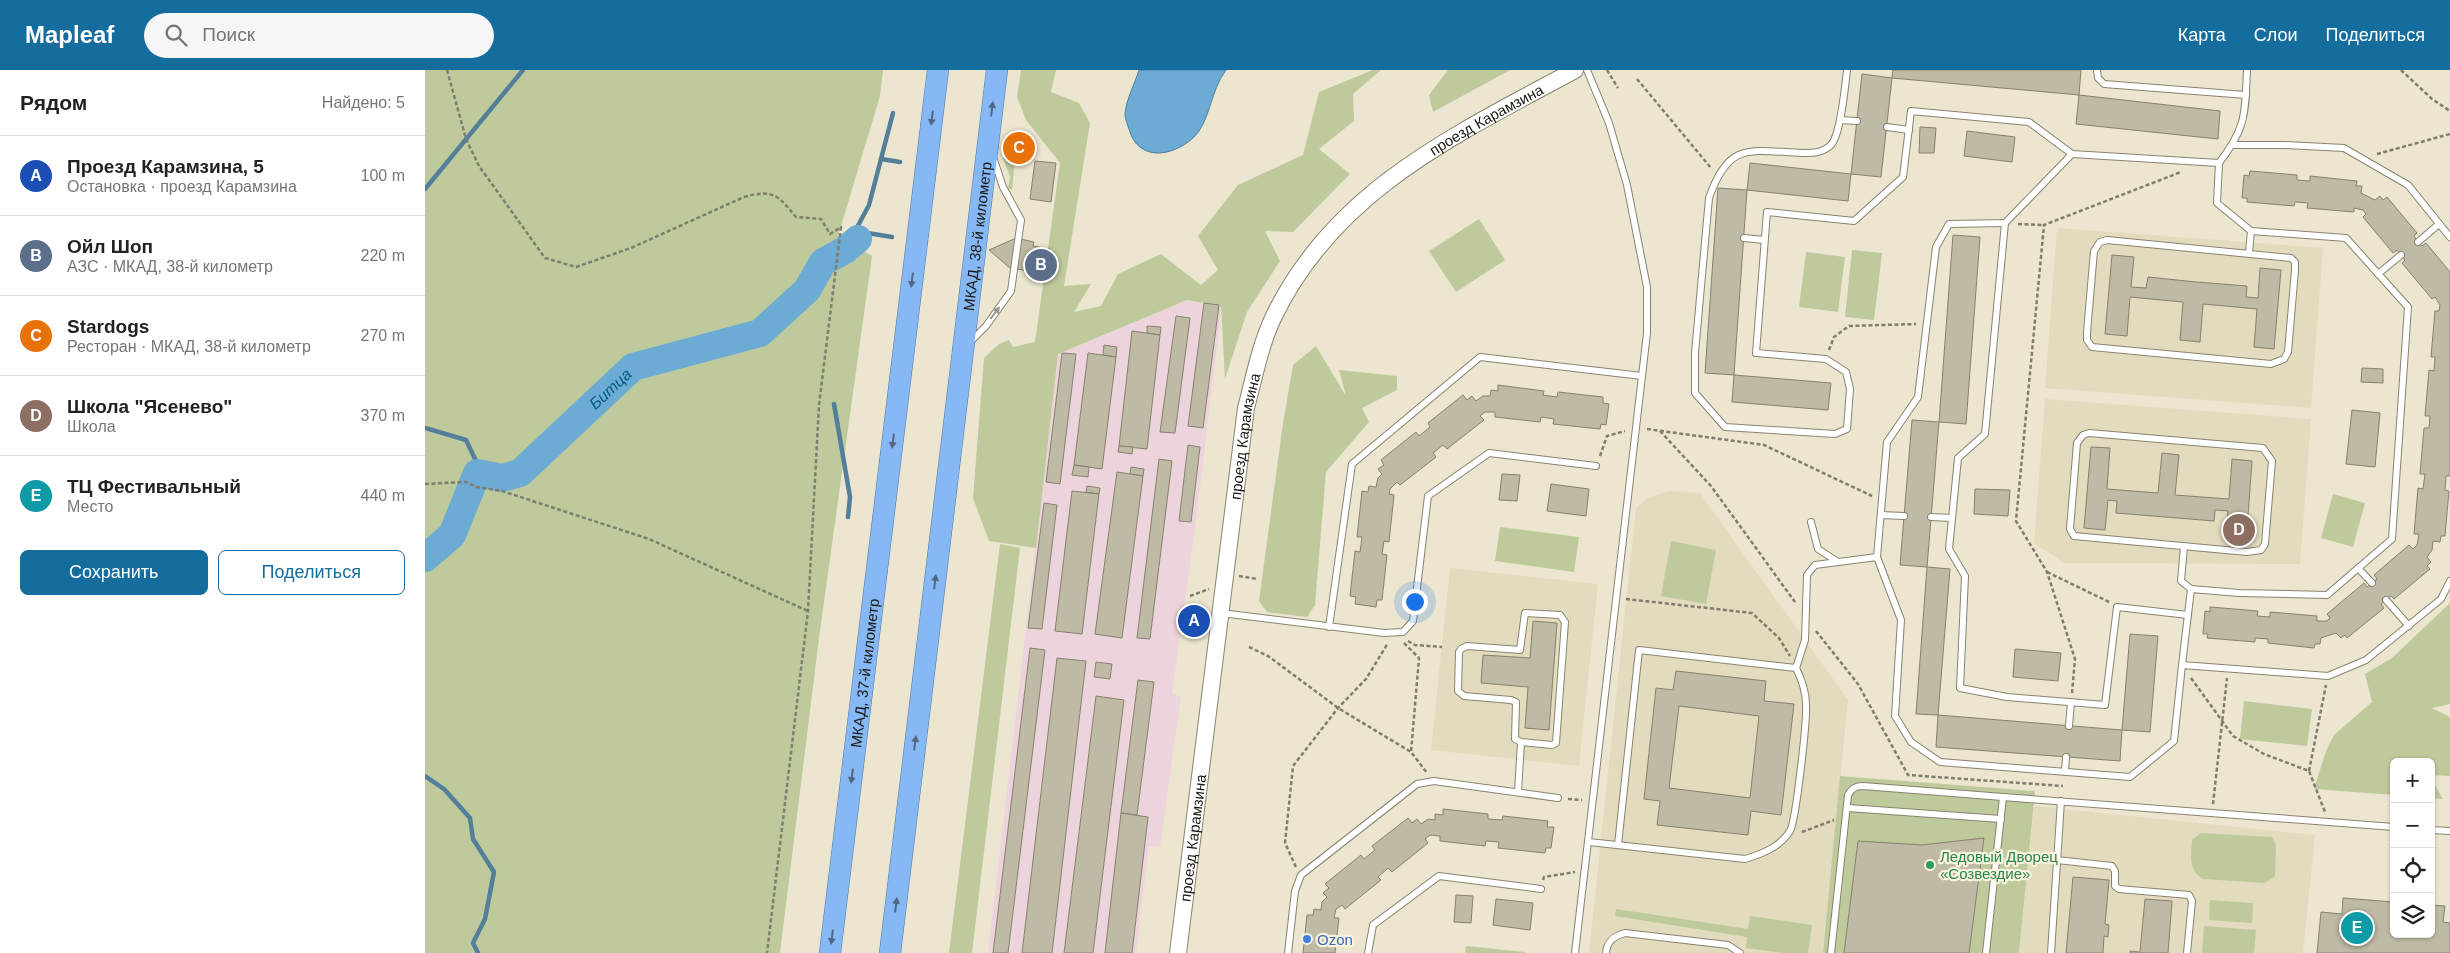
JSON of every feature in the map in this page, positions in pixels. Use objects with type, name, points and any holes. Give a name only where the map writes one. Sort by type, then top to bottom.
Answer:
[{"type":"highway","name":"МКАД, 37-й километр","points":[[831,953],[938,70]]},
{"type":"highway","name":"МКАД, 38-й километр","points":[[890,953],[997,70]]},
{"type":"street","name":"проезд Карамзина","points":[[1178,953],[1246,408],[1259,358],[1273,319],[1290,287],[1322,242],[1351,210],[1393,175],[1450,138],[1575,70]]},
{"type":"lane","points":[[1575,953],[1647,333],[1647,287],[1627,185],[1609,123],[1587,70]]},
{"type":"lane","points":[[1847,70],[1840,120],[1832,144],[1818,154],[1749,151],[1734,156],[1717,176],[1709,198],[1695,353],[1695,393],[1725,427],[1835,434],[1847,429],[1851,389],[1846,372],[1826,359],[1756,353],[1767,212],[1854,221],[1903,177],[1911,111],[2029,122],[2072,154],[2219,163]]},
{"type":"lane","points":[[2097,70],[2097,78],[2104,84],[2246,95]]},
{"type":"lane","points":[[2184,546],[2181,581],[2191,589],[2239,593],[2327,595],[2392,538],[2408,307],[2346,238],[2251,231],[2217,203],[2219,163],[2233,145],[2243,126],[2247,70]]},
{"type":"lane","points":[[1840,120],[1857,121]]},
{"type":"lane","points":[[1887,127],[1909,130]]},
{"type":"lane","points":[[963,349],[986,326],[1011,291],[1021,220],[1003,187],[988,142]]},
{"type":"lane","points":[[2233,145],[2344,148],[2408,185],[2450,238]]},
{"type":"lane","points":[[2072,154],[2005,223],[1985,434],[1958,458],[1952,518],[1949,549],[1965,576],[1960,688],[2007,697],[2105,705],[2117,606],[2188,614]]},
{"type":"lane","points":[[2005,223],[1949,224],[1936,247],[1918,397],[1887,442],[1877,556],[1901,620],[1895,716],[1911,742],[1940,762],[2130,776],[2174,741],[2191,589]]},
{"type":"lane","points":[[2418,242],[2439,224]]},
{"type":"lane","points":[[2249,253],[2251,231]]},
{"type":"lane","points":[[1706,235],[1714,236]]},
{"type":"lane","points":[[1744,238],[1764,240]]},
{"type":"lane","points":[[2107,240],[2249,253],[2291,258],[2295,262],[2288,352],[2278,362],[2271,364],[2102,349],[2092,347],[2087,340],[2094,251],[2100,242],[2107,240]]},
{"type":"lane","points":[[2378,274],[2401,255]]},
{"type":"lane","points":[[1329,627],[1352,464],[1480,358],[1642,376]]},
{"type":"lane","points":[[2089,433],[2258,447],[2268,452],[2272,461],[2265,544],[2261,550],[2247,552],[2184,546],[2075,536],[2070,529],[2079,438],[2089,433]]},
{"type":"lane","points":[[1220,613],[1394,633],[1408,628],[1413,621],[1428,496],[1489,453],[1597,466]]},
{"type":"lane","points":[[1881,515],[1904,516]]},
{"type":"lane","points":[[1931,517],[1952,518]]},
{"type":"lane","points":[[1811,522],[1818,549],[1838,562]]},
{"type":"lane","points":[[1589,842],[1745,859],[1760,855],[1784,838],[1789,833],[1794,819],[1807,706],[1801,679],[1796,668],[1805,640],[1807,575],[1815,565],[1877,556]]},
{"type":"lane","points":[[2358,568],[2372,583]]},
{"type":"lane","points":[[2182,665],[2328,676],[2366,660],[2441,599],[2450,581]]},
{"type":"lane","points":[[2386,600],[2409,626]]},
{"type":"lane","points":[[1525,614],[1560,616],[1565,622],[1556,743],[1552,745],[1521,742],[1515,739],[1517,705],[1514,700],[1464,696],[1458,691],[1459,652],[1467,646],[1520,650],[1525,614]]},
{"type":"lane","points":[[1618,845],[1639,650],[1796,668]]},
{"type":"lane","points":[[2069,726],[2071,702]]},
{"type":"lane","points":[[1518,792],[1521,742]]},
{"type":"lane","points":[[2065,771],[2066,757]]},
{"type":"lane","points":[[1288,953],[1295,891],[1301,876],[1417,784],[1434,781],[1558,798]]},
{"type":"lane","points":[[1831,953],[1849,795],[1857,786],[2390,827]]},
{"type":"lane","points":[[1986,953],[2003,797]]},
{"type":"lane","points":[[2051,953],[2061,801]]},
{"type":"lane","points":[[1847,808],[2001,820]]},
{"type":"lane","points":[[2435,830],[2450,831]]},
{"type":"lane","points":[[2057,860],[2112,866],[2115,872],[2114,884],[2119,889],[2189,896],[2191,901],[2187,953]]},
{"type":"lane","points":[[1369,953],[1373,925],[1439,876],[1541,889]]},
{"type":"lane","points":[[1606,953],[1610,940],[1617,935],[1625,933],[1728,945],[1740,953]]},
{"type":"path","points":[[447,70],[466,139],[479,166],[545,258],[577,267],[631,248],[744,197],[763,192],[779,197],[796,217],[821,219],[830,234],[841,227],[819,406],[808,611],[767,953]]},
{"type":"path","points":[[1607,70],[1619,88]]},
{"type":"path","points":[[2401,70],[2432,99],[2450,111]]},
{"type":"path","points":[[1637,79],[1717,176]]},
{"type":"path","points":[[2361,158],[2450,134]]},
{"type":"path","points":[[2005,223],[2044,225],[2206,162]]},
{"type":"path","points":[[2044,225],[2016,521],[2047,572],[2075,659],[2071,702]]},
{"type":"path","points":[[1826,359],[1834,337],[1849,326],[1926,324]]},
{"type":"path","points":[[1597,466],[1607,436],[1636,427],[1765,445],[1882,501]]},
{"type":"path","points":[[1660,430],[1711,486],[1806,618],[1858,684],[1908,775],[2063,786]]},
{"type":"path","points":[[425,484],[467,482],[477,487],[503,491],[612,527],[649,540],[808,611]]},
{"type":"path","points":[[2047,572],[2117,606]]},
{"type":"path","points":[[1617,598],[1751,613],[1779,638],[1796,668]]},
{"type":"path","points":[[1394,633],[1415,645],[1442,647]]},
{"type":"path","points":[[1301,876],[1285,843],[1293,766],[1338,708],[1366,679],[1394,633]]},
{"type":"path","points":[[1394,633],[1419,658],[1411,752]]},
{"type":"path","points":[[1249,647],[1268,656],[1338,708],[1411,752],[1434,781]]},
{"type":"path","points":[[2182,665],[2233,736],[2264,754],[2309,771]]},
{"type":"path","points":[[2212,813],[2228,668]]},
{"type":"path","points":[[2328,676],[2309,771],[2329,822]]},
{"type":"path","points":[[2061,801],[2065,771]]},
{"type":"path","points":[[1558,798],[1594,801]]},
{"type":"path","points":[[1784,838],[1847,816]]},
{"type":"path","points":[[1541,889],[1544,877],[1586,871]]},
{"type":"shaded area","points":[[2057,228],[2323,248],[2311,408],[2045,388]]},
{"type":"shaded area","points":[[1187,300],[1222,306],[1196,521],[1172,694],[1181,697],[1160,847],[1149,846],[1136,953],[988,953],[1058,354]]},
{"type":"shaded area","points":[[2045,399],[2311,419],[2300,564],[2064,563],[2034,543]]},
{"type":"shaded area","points":[[1669,491],[1700,493],[1848,700],[1823,953],[1589,953],[1636,508],[1648,498]]},
{"type":"shaded area","points":[[1450,568],[1598,584],[1579,766],[1431,750]]},
{"type":"shaded area","points":[[2034,806],[2315,835],[2303,953],[2019,953]]},
{"type":"green space","points":[[425,70],[883,70],[880,96],[838,236],[872,256],[819,638],[780,953],[425,953]]},
{"type":"green space","points":[[1021,70],[1056,70],[1051,92],[1079,103],[1090,123],[1064,286],[1091,284],[1074,312],[1101,306],[1118,274],[1161,254],[1201,285],[1218,270],[1198,236],[1238,185],[1303,155],[1319,92],[1373,70],[1381,70],[1353,94],[1354,121],[1319,149],[1350,174],[1293,232],[1265,231],[1280,261],[1247,312],[1225,379],[1221,306],[1187,300],[1058,354],[1036,548],[989,541],[973,498],[984,358],[999,344],[1009,340],[1013,347],[1035,342],[1060,163],[1026,120],[1017,97]]},
{"type":"green space","points":[[1448,70],[1510,70],[1433,112],[1429,95]]},
{"type":"green space","points":[[1003,158],[1015,160],[1012,190],[1008,188],[1010,177]]},
{"type":"green space","points":[[1479,219],[1505,260],[1456,292],[1429,251]]},
{"type":"green space","points":[[1852,250],[1882,253],[1874,320],[1845,317]]},
{"type":"green space","points":[[1806,252],[1845,257],[1838,312],[1799,307]]},
{"type":"green space","points":[[1316,346],[1346,396],[1339,370],[1397,376],[1397,390],[1362,408],[1369,422],[1326,472],[1315,605],[1307,617],[1267,612],[1259,601],[1283,423],[1293,365]]},
{"type":"green space","points":[[2333,494],[2365,503],[2353,547],[2321,538]]},
{"type":"green space","points":[[1500,527],[1579,537],[1574,572],[1495,561]]},
{"type":"green space","points":[[1671,541],[1716,550],[1706,604],[1661,596]]},
{"type":"green space","points":[[1000,544],[1020,548],[972,953],[949,953]]},
{"type":"green space","points":[[2450,603],[2450,704],[2432,708],[2450,717],[2450,776],[2435,775],[2435,758],[2390,758],[2390,795],[2314,789],[2326,751],[2334,735],[2372,702],[2365,674],[2392,658]]},
{"type":"green space","points":[[2244,701],[2312,709],[2307,746],[2240,739]]},
{"type":"green space","name":"Ледовый Дворец «Созвездие»","points":[[1840,776],[2035,791],[2019,953],[1823,953]]},
{"type":"green space","points":[[2435,785],[2443,799],[2435,798]]},
{"type":"green space","points":[[2201,833],[2272,837],[2276,845],[2275,876],[2265,883],[2203,879],[2195,871],[2191,862],[2192,840]]},
{"type":"green space","points":[[2210,900],[2253,903],[2252,923],[2209,920]]},
{"type":"green space","points":[[1616,909],[1748,929],[1750,916],[1812,925],[1808,953],[1784,953],[1746,948],[1747,937],[1615,916]]},
{"type":"green space","points":[[2204,926],[2256,930],[2254,953],[2202,953]]},
{"type":"green space","points":[[1466,946],[1525,952],[1525,953],[1465,953]]},
{"type":"water","points":[[1139,70],[1226,70],[1216,87],[1199,132],[1185,144],[1166,152],[1156,153],[1140,147],[1133,140],[1125,114]]},
{"type":"building","points":[[1893,70],[2081,70],[2079,95],[1892,78]]},
{"type":"building","points":[[1862,74],[1892,78],[1881,177],[1851,174]]},
{"type":"building","points":[[2079,95],[2220,111],[2218,139],[2076,124]]},
{"type":"building","points":[[1920,127],[1936,128],[1934,153],[1919,153]]},
{"type":"building","points":[[1967,131],[2015,137],[2012,162],[1964,156]]},
{"type":"building","points":[[1016,140],[1026,141],[1023,158],[1013,156]]},
{"type":"building","points":[[1035,161],[1056,163],[1051,202],[1030,199]]},
{"type":"building","points":[[1750,163],[1851,174],[1848,201],[1747,190]]},
{"type":"building","points":[[2250,171],[2297,175],[2297,180],[2310,181],[2310,176],[2357,181],[2356,186],[2362,186],[2361,193],[2375,200],[2380,196],[2383,200],[2387,197],[2417,233],[2414,236],[2422,246],[2426,243],[2450,272],[2450,476],[2446,476],[2445,490],[2449,491],[2445,536],[2441,536],[2440,542],[2433,541],[2432,550],[2427,557],[2431,562],[2427,566],[2430,569],[2394,599],[2391,596],[2381,604],[2384,608],[2347,638],[2345,635],[2341,638],[2336,633],[2321,638],[2320,644],[2315,644],[2314,648],[2268,643],[2268,639],[2255,638],[2255,642],[2207,638],[2208,634],[2203,634],[2205,611],[2210,612],[2210,607],[2258,611],[2257,616],[2270,617],[2270,612],[2317,616],[2317,621],[2327,621],[2330,618],[2327,614],[2364,583],[2367,587],[2377,579],[2374,575],[2409,545],[2413,549],[2417,545],[2419,534],[2414,534],[2418,488],[2423,489],[2425,474],[2420,474],[2424,428],[2429,428],[2430,416],[2425,416],[2429,370],[2434,371],[2435,357],[2431,357],[2435,311],[2439,311],[2440,305],[2435,297],[2432,299],[2402,263],[2405,260],[2397,250],[2393,253],[2363,217],[2366,214],[2363,210],[2354,208],[2354,212],[2307,208],[2308,203],[2295,202],[2294,206],[2247,202],[2247,198],[2242,198],[2244,175],[2249,176]]},
{"type":"building","points":[[1718,188],[1747,190],[1734,375],[1705,373]]},
{"type":"building","points":[[1953,235],[1980,237],[1966,424],[1939,422]]},
{"type":"building","points":[[1016,238],[1034,242],[1033,246],[1050,249],[1046,267],[1041,266],[1040,270],[1030,268],[1029,271],[1010,268],[989,250]]},
{"type":"building","points":[[2112,255],[2134,257],[2131,287],[2146,288],[2148,277],[2247,286],[2246,297],[2258,298],[2260,268],[2281,270],[2274,349],[2254,347],[2257,309],[2203,304],[2200,342],[2180,340],[2183,302],[2130,297],[2127,336],[2105,334]]},
{"type":"building","points":[[1204,303],[1219,305],[1203,428],[1188,426]]},
{"type":"building","points":[[1176,316],[1190,318],[1175,433],[1160,432]]},
{"type":"building","points":[[1147,326],[1161,327],[1160,335],[1147,333]]},
{"type":"building","points":[[1132,331],[1160,335],[1147,449],[1119,446]]},
{"type":"building","points":[[1104,345],[1117,347],[1116,357],[1103,355]]},
{"type":"building","points":[[1062,353],[1076,354],[1060,484],[1046,482]]},
{"type":"building","points":[[1088,353],[1116,357],[1102,469],[1074,465]]},
{"type":"building","points":[[2362,368],[2383,369],[2383,383],[2361,382]]},
{"type":"building","points":[[1734,375],[1831,383],[1828,410],[1732,402]]},
{"type":"building","points":[[1498,385],[1544,391],[1543,395],[1557,397],[1558,392],[1603,397],[1603,403],[1609,404],[1606,425],[1601,424],[1600,429],[1553,424],[1554,419],[1541,417],[1540,422],[1495,417],[1495,412],[1485,412],[1480,416],[1484,420],[1447,449],[1443,445],[1433,453],[1436,457],[1400,485],[1397,482],[1390,489],[1389,494],[1394,495],[1389,542],[1384,541],[1382,554],[1387,555],[1382,600],[1377,600],[1376,607],[1355,604],[1356,597],[1350,596],[1355,551],[1360,552],[1362,537],[1357,537],[1362,491],[1368,492],[1369,486],[1376,487],[1378,478],[1382,474],[1378,469],[1384,465],[1381,460],[1416,432],[1419,436],[1430,427],[1428,423],[1463,395],[1467,400],[1472,396],[1476,401],[1483,396],[1490,396],[1491,390],[1498,391]]},
{"type":"building","points":[[2352,410],[2380,413],[2375,467],[2346,464]]},
{"type":"building","points":[[1912,420],[1939,422],[1927,567],[1900,565]]},
{"type":"building","points":[[1188,445],[1200,447],[1191,522],[1179,521]]},
{"type":"building","points":[[1119,446],[1133,447],[1132,454],[1118,452]]},
{"type":"building","points":[[2091,447],[2110,448],[2107,489],[2158,493],[2162,453],[2179,455],[2175,495],[2229,499],[2232,459],[2252,461],[2246,543],[2225,541],[2228,511],[2215,510],[2214,521],[2116,513],[2117,501],[2108,500],[2105,530],[2084,528]]},
{"type":"building","points":[[1159,459],[1172,461],[1150,639],[1137,638]]},
{"type":"building","points":[[1074,465],[1089,467],[1088,477],[1072,475]]},
{"type":"building","points":[[1131,467],[1144,469],[1143,476],[1130,474]]},
{"type":"building","points":[[1117,472],[1143,476],[1122,638],[1095,634]]},
{"type":"building","points":[[1502,474],[1520,475],[1517,501],[1499,500]]},
{"type":"building","points":[[1551,484],[1589,489],[1586,516],[1547,511]]},
{"type":"building","points":[[1087,486],[1100,488],[1099,494],[1086,492]]},
{"type":"building","points":[[1975,489],[2010,490],[2008,516],[1974,514]]},
{"type":"building","points":[[1072,491],[1099,494],[1082,634],[1055,631]]},
{"type":"building","points":[[1044,503],[1057,505],[1042,629],[1028,628]]},
{"type":"building","points":[[1927,567],[1950,569],[1938,715],[1916,714]]},
{"type":"building","points":[[1533,621],[1557,623],[1549,730],[1525,728],[1528,687],[1481,683],[1483,655],[1530,658]]},
{"type":"building","points":[[2130,634],[2158,636],[2150,732],[2122,730]]},
{"type":"building","points":[[1030,648],[1045,650],[1008,953],[993,953]]},
{"type":"building","points":[[2015,649],[2061,653],[2058,681],[2013,677]]},
{"type":"building","points":[[1057,658],[1086,661],[1052,953],[1022,953]]},
{"type":"building","points":[[1096,662],[1112,664],[1110,679],[1094,677]]},
{"type":"building","points":[[1676,671],[1766,681],[1764,701],[1794,704],[1781,815],[1751,811],[1748,835],[1657,825],[1660,801],[1644,799],[1656,688],[1673,690]],"holes":[[[1679,706],[1759,716],[1750,798],[1669,788]]]},
{"type":"building","points":[[1138,680],[1154,682],[1137,815],[1121,813]]},
{"type":"building","points":[[1096,696],[1124,700],[1093,953],[1064,953]]},
{"type":"building","points":[[1938,715],[2122,730],[2120,761],[1936,747]]},
{"type":"building","points":[[1443,809],[1488,814],[1488,819],[1502,820],[1503,816],[1548,821],[1547,827],[1554,827],[1551,848],[1546,848],[1545,853],[1498,848],[1499,842],[1486,841],[1485,846],[1440,841],[1440,836],[1430,835],[1425,839],[1428,843],[1392,872],[1388,868],[1378,877],[1381,880],[1345,909],[1342,905],[1336,909],[1334,918],[1339,918],[1335,953],[1303,953],[1307,915],[1313,915],[1314,909],[1321,910],[1322,902],[1327,897],[1323,893],[1329,888],[1325,884],[1361,855],[1364,859],[1375,850],[1372,846],[1408,818],[1412,823],[1417,819],[1421,824],[1428,819],[1435,820],[1435,814],[1443,815]]},
{"type":"building","points":[[1121,813],[1148,817],[1132,953],[1105,953]]},
{"type":"building","points":[[1984,838],[1969,953],[1844,953],[1858,841],[1922,845]]},
{"type":"building","points":[[2073,877],[2109,880],[2105,924],[2109,925],[2108,937],[2104,936],[2103,953],[2066,953]]},
{"type":"building","points":[[1456,895],[1473,896],[1471,923],[1454,922]]},
{"type":"building","points":[[2343,898],[2390,902],[2390,938],[2435,938],[2435,905],[2445,906],[2443,922],[2450,923],[2450,953],[2317,953],[2321,912],[2342,914]]},
{"type":"building","points":[[1496,899],[1533,903],[1530,930],[1493,925]]},
{"type":"building","points":[[2145,899],[2172,901],[2168,953],[2130,953],[2130,951],[2140,952]]},
{"type":"waterway","points":[[425,189],[523,70]]},
{"type":"waterway","points":[[845,250],[869,205],[893,113]]},
{"type":"waterway","points":[[881,159],[900,162]]},
{"type":"waterway","name":"Битца","points":[[855,231],[892,237]]},
{"type":"waterway","name":"Битца","points":[[425,558],[452,535],[477,473],[502,478],[520,473],[633,367],[760,333],[807,290],[823,262],[845,250],[858,239]]},
{"type":"waterway","points":[[834,404],[850,497],[848,517]]},
{"type":"waterway","points":[[425,428],[466,440],[476,461],[477,473]]},
{"type":"waterway","points":[[425,776],[444,789],[470,818],[473,839],[494,872],[485,919],[473,943],[478,953]]},
{"type":"place","name":"Stardogs","points":[[1019,148]]},
{"type":"place","name":"Ойл Шоп","points":[[1041,265]]},
{"type":"place","name":"Школа \"Ясенево\"","points":[[2239,530]]},
{"type":"place","name":"Проезд Карамзина, 5","points":[[1194,621]]},
{"type":"place","name":"Ледовый Дворец «Созвездие»","points":[[1930,865]]},
{"type":"place","name":"ТЦ Фестивальный","points":[[2357,928]]},
{"type":"place","name":"Ozon","points":[[1307,939]]}]
